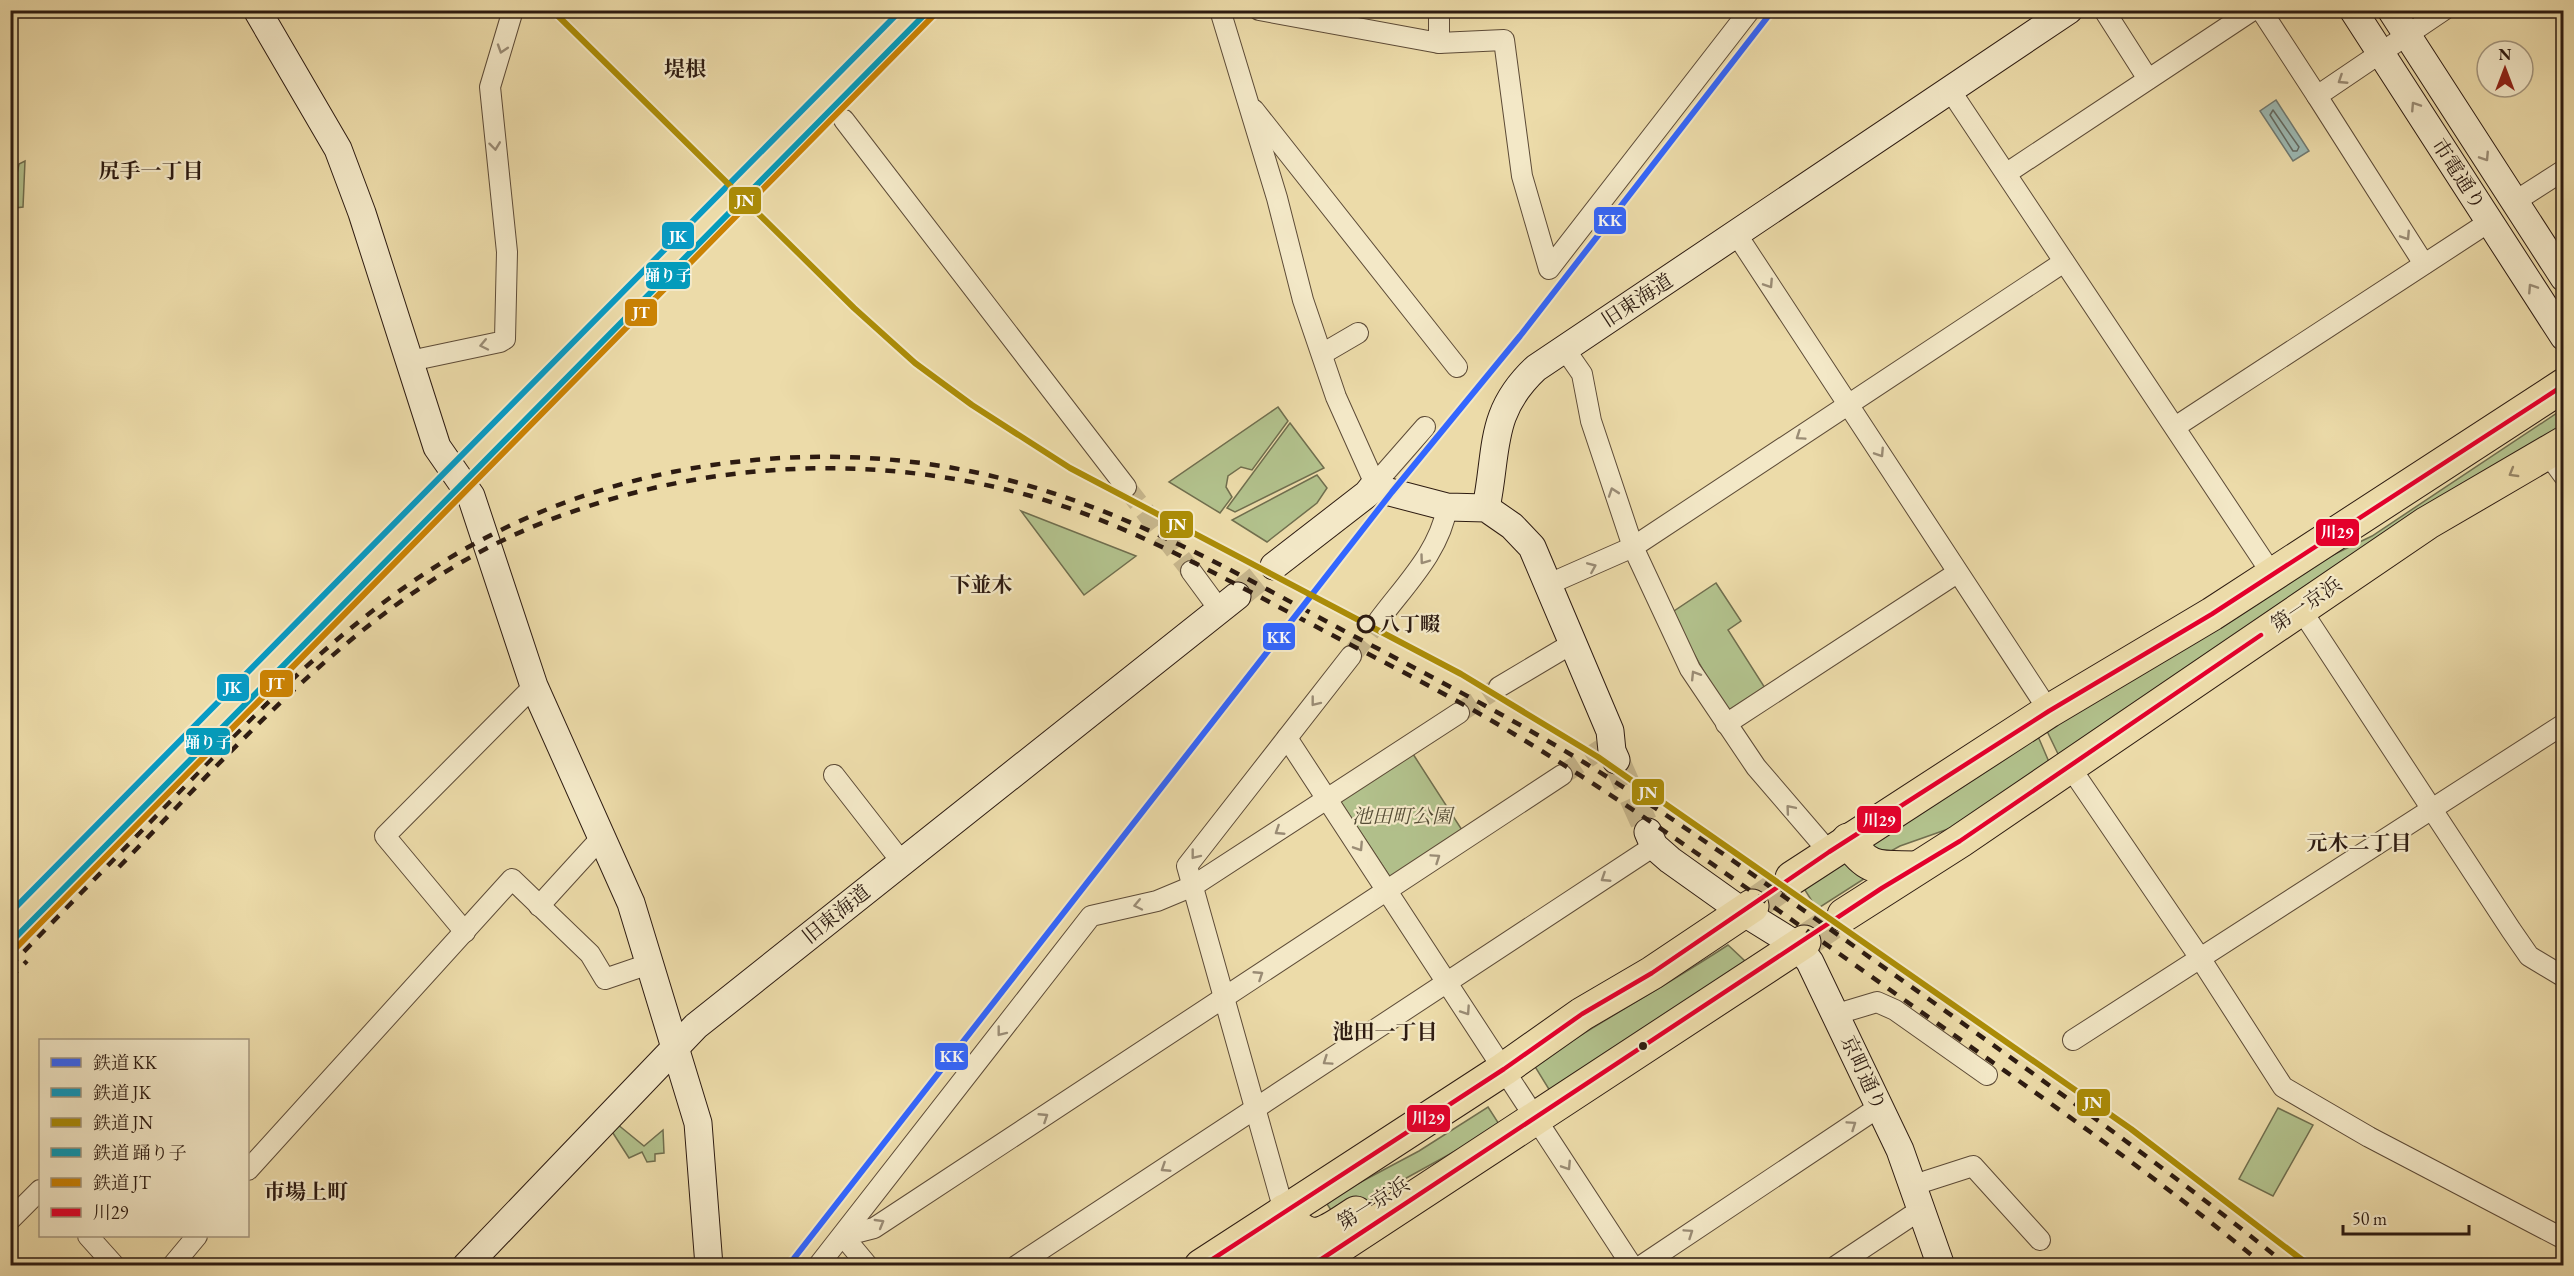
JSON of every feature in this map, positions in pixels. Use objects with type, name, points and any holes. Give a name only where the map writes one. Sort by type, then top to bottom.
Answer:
[{"type":"highway","points":[[1792,878],[2049,711],[2272,574],[2564,385]]},
{"type":"highway","name":"第一京浜","points":[[1844,915],[2070,767],[2427,523],[2558,457]]},
{"type":"highway","points":[[1839,846],[1874,867],[1915,868]]},
{"type":"highway","name":"第一京浜","points":[[1296,1252],[1313,1191],[1504,1069],[1582,1014],[1652,973],[1748,909]]},
{"type":"highway","name":"第一京浜","points":[[1201,1266],[1296,1252],[1502,1140],[1801,944]]},
{"type":"highway","points":[[1233,1266],[1259,1250],[1276,1246],[1296,1252]]},
{"type":"street","points":[[257,10],[338,150],[411,361],[437,447],[471,496],[482,522],[534,686],[631,903],[698,1123],[709,1266]]},
{"type":"street","points":[[411,361],[505,339],[507,252],[490,87],[513,10]]},
{"type":"street","points":[[1220,10],[1277,198],[1303,300],[1336,397],[1375,484],[1382,490],[1447,507],[1486,508],[1523,536],[1532,548],[1549,584],[1610,731],[1610,751]]},
{"type":"street","points":[[1259,10],[1439,43],[1504,40],[1522,176],[1548,269],[1750,10]]},
{"type":"street","points":[[1439,10],[1439,43]]},
{"type":"street","name":"旧東海道","points":[[1486,508],[1498,424],[1508,401],[1529,375],[1564,348],[1737,235],[2069,10]]},
{"type":"street","points":[[2104,10],[2148,79]]},
{"type":"street","points":[[2007,173],[2253,10]]},
{"type":"street","points":[[2261,10],[2424,264]]},
{"type":"street","name":"市電通り","points":[[2354,10],[2564,337]]},
{"type":"street","name":"市電通り","points":[[2391,10],[2564,278]]},
{"type":"street","points":[[2317,96],[2408,37],[2444,10]]},
{"type":"street","points":[[1950,90],[2272,574]]},
{"type":"street","points":[[1246,100],[1457,367]]},
{"type":"street","points":[[844,120],[1126,487]]},
{"type":"street","points":[[2514,202],[2564,170]]},
{"type":"street","points":[[2175,427],[2489,222]]},
{"type":"street","points":[[1737,235],[2049,711]]},
{"type":"street","points":[[1549,584],[1633,548],[2064,262]]},
{"type":"street","points":[[1322,354],[1358,333]]},
{"type":"street","points":[[1564,348],[1582,375],[1592,421],[1633,548],[1690,669],[1726,724],[1782,800],[1839,846]]},
{"type":"street","points":[[1274,566],[1367,494],[1425,427]]},
{"type":"street","points":[[1379,620],[1433,547],[1444,526],[1447,507]]},
{"type":"street","points":[[1191,571],[1228,602]]},
{"type":"street","points":[[1726,724],[1957,573]]},
{"type":"street","name":"旧東海道","points":[[466,1266],[696,1026],[1228,602]]},
{"type":"street","points":[[2300,608],[2431,811],[2529,956],[2564,977]]},
{"type":"street","points":[[1499,687],[1573,643]]},
{"type":"street","points":[[1296,1252],[1186,866],[1351,656]]},
{"type":"street","points":[[465,932],[385,836],[534,686]]},
{"type":"street","points":[[818,1266],[1091,916],[1157,901],[1193,886],[1459,713]]},
{"type":"street","points":[[2073,1040],[2564,724]]},
{"type":"street","points":[[1287,738],[1632,1266]]},
{"type":"street","points":[[2070,767],[2200,958],[2283,1087],[2369,1137],[2564,1239]]},
{"type":"street","points":[[834,775],[901,861]]},
{"type":"street","points":[[843,1236],[874,1228],[1562,775]]},
{"type":"street","points":[[539,906],[601,838]]},
{"type":"street","points":[[1016,1266],[1446,982],[1651,839]]},
{"type":"street","name":"京町通り","points":[[1651,839],[1801,944],[1837,1014],[1919,1196],[1941,1266]]},
{"type":"street","points":[[249,1169],[512,879],[590,954],[605,979],[650,964]]},
{"type":"street","points":[[1837,1014],[1877,1002],[1895,1010],[1987,1075]]},
{"type":"street","points":[[1641,1266],[1879,1107]]},
{"type":"street","points":[[1836,1266],[1919,1196],[1973,1166],[2040,1240]]},
{"type":"street","points":[[10,1220],[39,1191]]},
{"type":"street","points":[[843,1236],[868,1266]]},
{"type":"street","points":[[89,1237],[115,1266]]},
{"type":"street","points":[[172,1266],[196,1237]]},
{"type":"green space","points":[[25,161],[23,207],[15,208],[11,228],[11,203],[19,164]]},
{"type":"green space","points":[[1278,407],[1288,421],[1252,470],[1241,467],[1228,476],[1226,487],[1232,497],[1220,513],[1169,482]]},
{"type":"green space","points":[[2563,409],[2563,428],[2059,756],[2046,729],[2310,566],[2372,536]]},
{"type":"green space","points":[[1290,423],[1324,468],[1235,512],[1227,508]]},
{"type":"green space","points":[[1317,475],[1327,488],[1317,503],[1267,542],[1232,520]]},
{"type":"green space","points":[[1021,511],[1136,556],[1084,595]]},
{"type":"green space","points":[[1716,583],[1741,621],[1728,630],[1765,688],[1733,710],[1725,709],[1671,613]]},
{"type":"green space","points":[[2037,734],[2049,762],[1951,828],[1900,846],[1882,856],[1865,847]]},
{"type":"green space","name":"池田町公園","points":[[1413,754],[1462,830],[1390,877],[1340,801]]},
{"type":"green space","points":[[1843,861],[1870,875],[1817,909],[1803,887]]},
{"type":"green space","points":[[1728,945],[1746,962],[1550,1091],[1534,1065]]},
{"type":"green space","points":[[1488,1107],[1499,1124],[1490,1132],[1401,1181],[1338,1221],[1327,1204],[1342,1192],[1419,1151]]},
{"type":"green space","points":[[2278,1108],[2313,1125],[2273,1196],[2239,1179]]},
{"type":"green space","points":[[617,1124],[644,1146],[663,1130],[664,1153],[655,1154],[655,1161],[647,1162],[642,1152],[629,1158],[611,1130]]},
{"type":"water","points":[[2276,100],[2309,151],[2293,161],[2260,111]]},
{"type":"tunnel","points":[[1126,487],[1191,571]]},
{"type":"tunnel","points":[[1237,596],[1274,566]]},
{"type":"tunnel","points":[[1351,656],[1379,620]]},
{"type":"tunnel","points":[[1459,713],[1499,687]]},
{"type":"tunnel","points":[[1562,775],[1601,749]]},
{"type":"tunnel","points":[[1616,760],[1648,832]]},
{"type":"tunnel","points":[[1752,906],[1792,878]]},
{"type":"tunnel","points":[[1804,942],[1844,915]]},
{"type":"railway","points":[[10,966],[225,745],[297,675],[374,610],[415,580],[458,553],[503,529],[561,504],[622,484],[685,470],[749,461],[814,457],[878,459],[942,466],[1004,479],[1050,492],[1181,545],[1468,696],[1585,763],[1716,849],[1930,1000],[2156,1163],[2288,1266]]},
{"type":"railway","points":[[119,867],[215,767],[315,670],[368,626],[424,585],[484,550],[547,521],[602,502],[659,487],[716,476],[773,470],[831,468],[889,471],[947,478],[1045,500],[1125,530],[1240,586],[1514,734],[1615,798],[1764,900],[2090,1132],[2178,1197],[2265,1266]]},
{"type":"railway","points":[[10,978],[27,961]]},
{"type":"rail line","name":"JN","points":[[552,10],[854,308],[915,363],[972,405],[1070,468],[1461,674],[1598,757],[2131,1129],[2310,1266]]},
{"type":"rail line","name":"JK","points":[[10,913],[901,10]]},
{"type":"rail line","name":"踊り子","points":[[10,943],[929,10]]},
{"type":"rail line","name":"KK","points":[[788,1266],[1392,492],[1520,336],[1773,10]]},
{"type":"rail line","name":"JT","points":[[15,949],[934,15]]},
{"type":"transit line","name":"川29","points":[[1202,1266],[1504,1069],[1582,1014],[1652,973],[1829,852],[2049,711],[2212,614],[2564,385]]},
{"type":"transit line","name":"川29","points":[[1311,1266],[1882,888],[1960,841],[2261,635]]},
{"type":"place","name":"八丁畷","points":[[1366,624]]},
{"type":"district","name":"堤根","points":[[685,68]]},
{"type":"district","name":"尻手一丁目","points":[[151,170]]},
{"type":"district","name":"下並木","points":[[981,584]]},
{"type":"district","name":"元木二丁目","points":[[2359,842]]},
{"type":"district","name":"池田一丁目","points":[[1385,1031]]},
{"type":"district","name":"市場上町","points":[[306,1191]]}]
